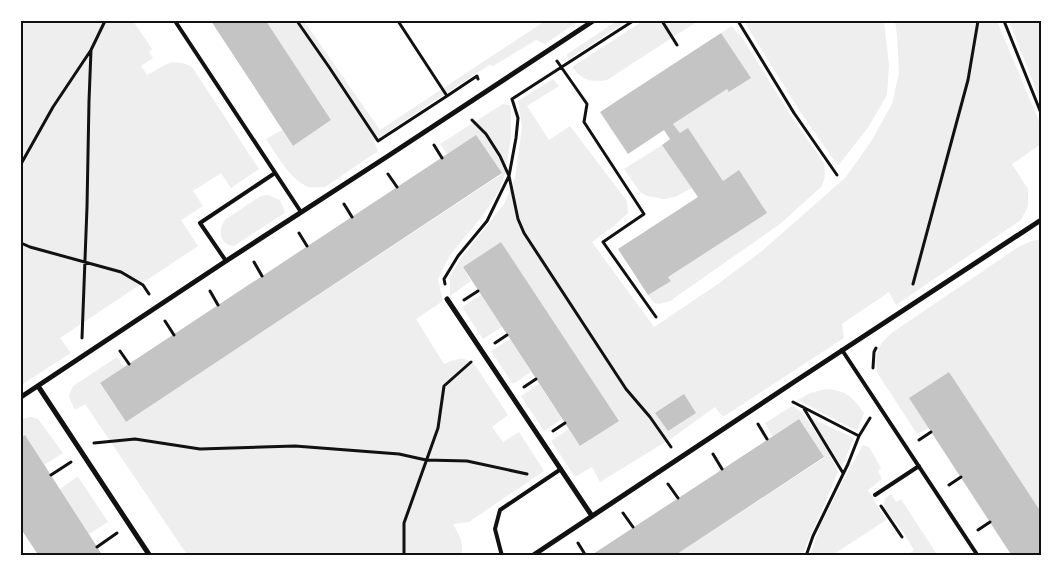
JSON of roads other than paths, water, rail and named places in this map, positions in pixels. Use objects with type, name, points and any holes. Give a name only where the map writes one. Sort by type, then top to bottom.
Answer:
[{"type":"street","points":[[21,397],[593,21]]},
{"type":"street","points":[[532,556],[1041,220]]},
{"type":"street","points":[[448,299],[592,516]]},
{"type":"street","points":[[38,386],[150,556]]},
{"type":"lane","points":[[175,21],[301,212]]},
{"type":"lane","points":[[226,261],[200,223],[275,173]]},
{"type":"lane","points":[[842,350],[978,556]]},
{"type":"lane","points":[[875,495],[919,466]]},
{"type":"lane","points":[[502,556],[495,529],[500,510],[561,469]]}]
